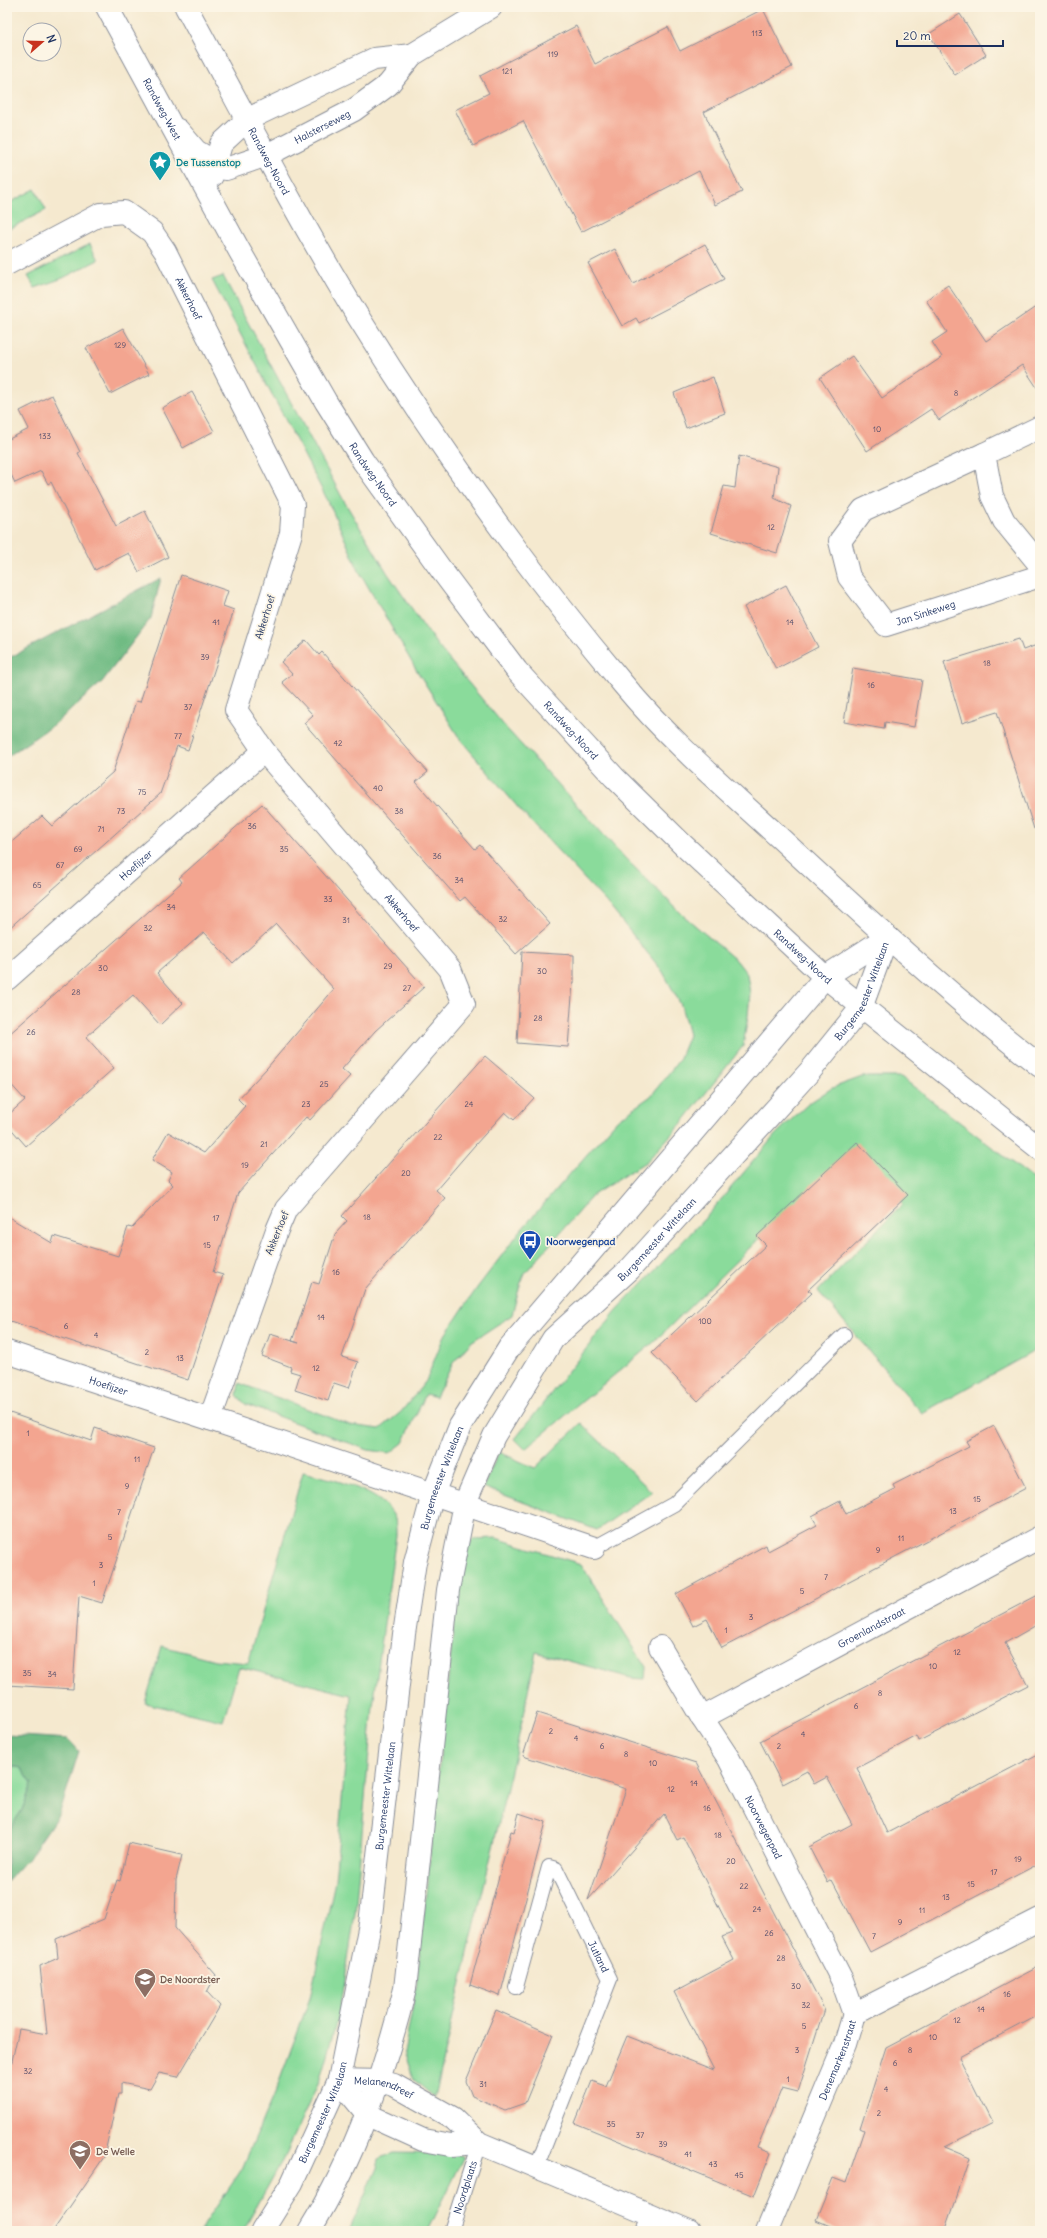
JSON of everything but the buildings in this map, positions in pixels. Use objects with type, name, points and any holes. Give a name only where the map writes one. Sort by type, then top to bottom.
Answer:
[{"type":"street","name":"Randweg-West","points":[[107,7],[163,113],[218,212]]},
{"type":"street","points":[[186,7],[248,119]]},
{"type":"street","name":"Halsterseweg","points":[[163,113],[196,151],[226,169],[267,155],[354,110],[388,86],[412,55],[491,7]]},
{"type":"street","name":"Halsterseweg","points":[[218,212],[212,174],[221,144],[248,119],[374,59],[412,55]]},
{"type":"street","name":"Randweg-Noord","points":[[248,119],[302,220],[358,316],[477,497],[624,686],[669,735],[887,937],[989,1026],[1040,1066]]},
{"type":"street","name":"Akkerhoef","points":[[7,264],[101,214],[124,212],[152,232],[293,505],[291,533],[236,710],[264,751],[450,969],[464,1004],[286,1209],[276,1230],[210,1419]]},
{"type":"street","name":"Randweg-Noord","points":[[218,212],[326,402],[363,461],[442,571],[517,670],[614,777],[682,844],[825,977],[861,1008],[1040,1149]]},
{"type":"street","name":"Jan Sinkeweg","points":[[1040,427],[863,510],[840,540],[849,577],[886,625],[1040,576]]},
{"type":"street","points":[[984,454],[992,496],[1004,521],[1040,565]]},
{"type":"street","name":"Hoefijzer","points":[[7,979],[264,751]]},
{"type":"street","name":"Burgemeester Wittelaan","points":[[262,2231],[292,2184],[339,2080],[370,1924],[404,1634],[415,1562],[433,1494],[460,1426],[509,1348],[825,977],[887,937]]},
{"type":"street","name":"Burgemeester Wittelaan","points":[[309,2231],[320,2213],[368,2115],[392,2039],[405,1989],[448,1590],[465,1503],[494,1436],[553,1340],[630,1269],[811,1070],[861,1008],[887,937]]},
{"type":"street","name":"Hoefijzer","points":[[7,1352],[210,1419]]},
{"type":"street","points":[[210,1419],[433,1494],[465,1503],[594,1548]]},
{"type":"street","name":"Groenlandstraat","points":[[702,1718],[1040,1537]]},
{"type":"street","name":"Noorwegenpad","points":[[660,1647],[702,1718],[729,1759],[842,1980],[854,2014]]},
{"type":"street","name":"Denemarkenstraat","points":[[767,2231],[845,2044],[854,2014],[1040,1919]]},
{"type":"street","name":"Melanendreef","points":[[339,2080],[379,2081],[394,2085],[453,2118],[480,2143],[536,2168],[650,2224],[689,2231]]},
{"type":"street","name":"Melanendreef","points":[[339,2080],[368,2115],[423,2140],[451,2146],[480,2143]]},
{"type":"lane","points":[[594,1548],[674,1504],[844,1335]]},
{"type":"lane","name":"Jutland","points":[[516,1987],[549,1867],[556,1869],[610,1980],[536,2168]]},
{"type":"lane","name":"Noordplaats","points":[[451,2231],[480,2143]]},
{"type":"green space","points":[[35,189],[46,210],[7,230],[7,204]]},
{"type":"green space","points":[[90,244],[98,260],[63,278],[35,288],[28,276]]},
{"type":"green space","points":[[223,276],[344,501],[388,574],[437,645],[507,729],[624,857],[684,916],[737,961],[747,974],[750,993],[743,1046],[682,1123],[647,1161],[593,1195],[525,1273],[520,1285],[512,1315],[471,1342],[453,1363],[436,1397],[426,1394],[403,1443],[390,1453],[368,1450],[245,1404],[237,1395],[239,1383],[350,1425],[380,1429],[401,1412],[426,1381],[443,1338],[477,1288],[521,1230],[617,1120],[651,1096],[679,1060],[689,1035],[681,1005],[663,972],[606,902],[521,811],[460,739],[414,666],[359,571],[328,501],[212,280]]},
{"type":"green space","points":[[161,578],[151,618],[102,682],[56,723],[7,757],[7,659]]},
{"type":"green space","points":[[862,1077],[901,1077],[1040,1184],[1040,1348],[922,1413],[818,1291],[903,1204],[849,1150],[653,1343],[525,1449],[515,1439],[616,1311],[708,1215],[776,1134],[808,1104],[832,1088]]},
{"type":"green space","points":[[581,1423],[652,1492],[597,1530],[483,1487],[499,1452],[535,1468]]},
{"type":"green space","points":[[303,1472],[341,1482],[368,1493],[389,1509],[396,1523],[396,1535],[373,1706],[355,1914],[341,2006],[320,2079],[287,2152],[243,2231],[200,2231],[242,2169],[279,2082],[310,1998],[335,1881],[351,1695],[239,1667],[223,1721],[145,1703],[162,1646],[215,1660],[248,1663]]},
{"type":"green space","points":[[496,1538],[581,1564],[646,1667],[645,1679],[631,1678],[536,1652],[515,1754],[434,2097],[414,2080],[404,2052],[416,1990],[461,1555],[473,1539]]},
{"type":"green space","points":[[7,1735],[68,1739],[79,1751],[60,1812],[31,1855],[7,1882],[7,1833],[22,1810],[32,1784],[21,1768],[7,1765]]},
{"type":"green space","points":[[7,1765],[21,1768],[32,1784],[22,1810],[7,1833]]},
{"type":"green space","points":[[393,2153],[458,2154],[464,2157],[428,2231],[349,2231],[377,2168],[379,2159]]},
{"type":"place","name":"De Tussenstop","points":[[160,182]]},
{"type":"place","name":"Noorwegenpad","points":[[530,1260]]},
{"type":"place","name":"De Noordster","points":[[145,1998]]},
{"type":"place","name":"De Welle","points":[[80,2170]]}]
